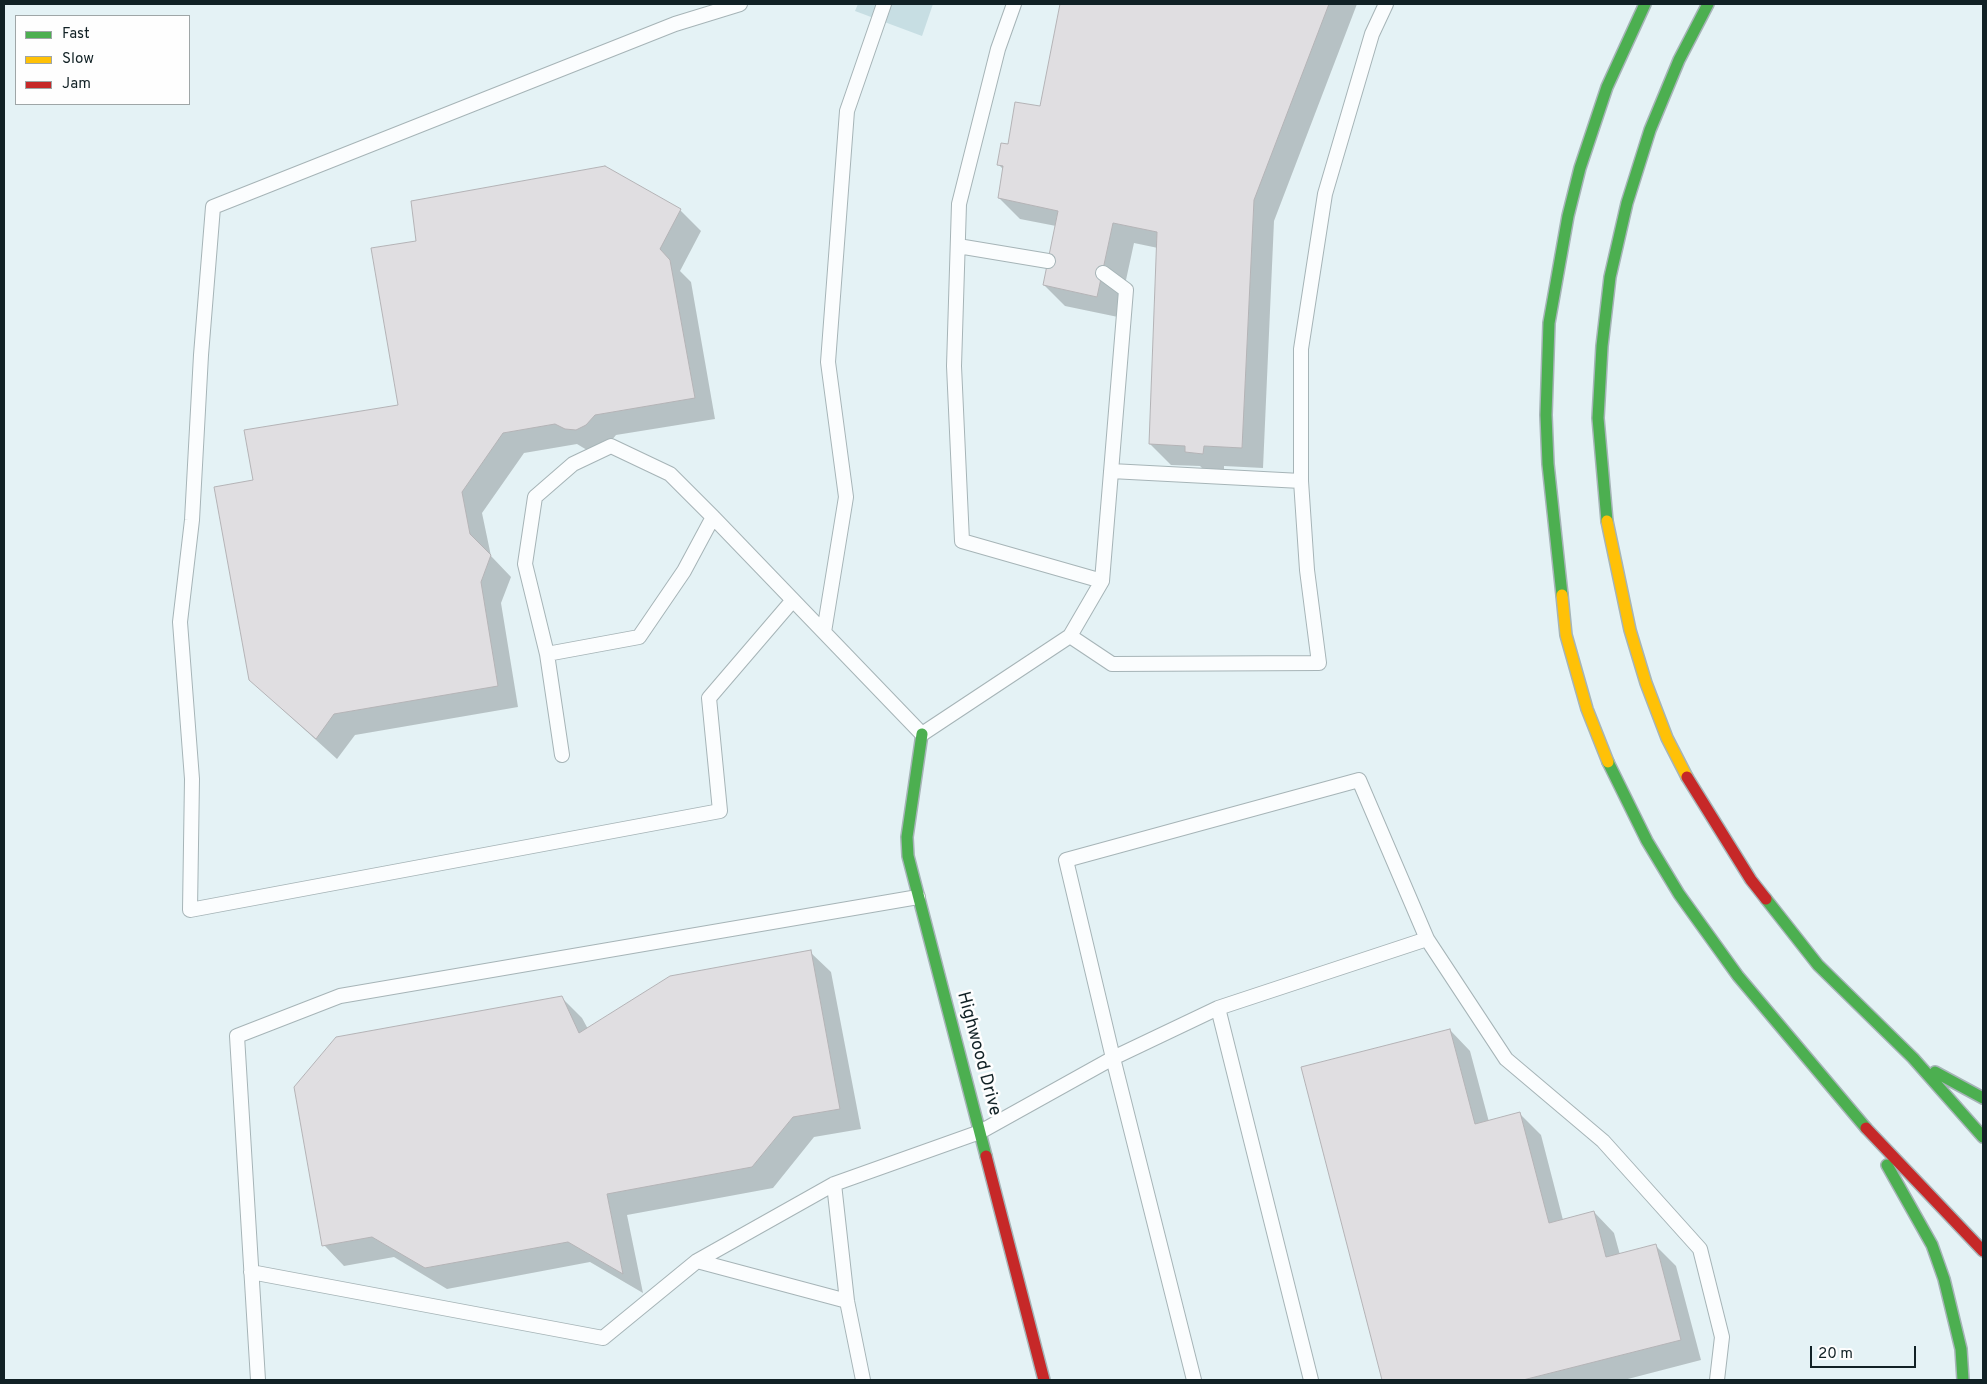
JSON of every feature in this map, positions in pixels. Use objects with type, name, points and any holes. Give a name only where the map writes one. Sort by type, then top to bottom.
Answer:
[{"type":"main road","points":[[1645,4],[1607,88],[1580,168],[1568,216],[1549,323],[1546,415],[1548,464],[1566,635],[1587,709],[1610,766],[1634,816],[1661,865],[1697,922],[1738,976],[1873,1137],[1983,1251]]},
{"type":"main road","points":[[1708,4],[1664,94],[1644,148],[1627,203],[1610,277],[1602,346],[1598,418],[1607,521],[1630,630],[1646,683],[1667,738],[1696,793],[1751,880],[1781,921],[1818,965],[1913,1058],[1983,1137]]},
{"type":"main road","name":"Highwood Drive","points":[[922,734],[907,837],[908,856],[1044,1380]]},
{"type":"main road","points":[[1913,1058],[1949,1081],[1983,1098]]},
{"type":"main road","points":[[1873,1137],[1893,1178],[1932,1245],[1944,1278],[1961,1350],[1963,1380]]},
{"type":"lane","points":[[740,4],[675,24],[213,207],[201,355],[192,520],[180,622],[192,779],[190,910],[720,811],[709,698],[793,600]]},
{"type":"lane","points":[[824,632],[846,496],[828,362],[847,111],[884,4]]},
{"type":"lane","points":[[1014,4],[998,49],[959,204],[954,366],[962,541],[1102,581]]},
{"type":"lane","points":[[1070,636],[1112,664],[1319,663],[1307,570],[1301,481],[1301,349],[1325,194],[1372,34],[1386,4]]},
{"type":"lane","points":[[958,246],[1048,261]]},
{"type":"lane","points":[[562,755],[547,654],[525,564],[536,498],[573,464],[611,446],[670,474],[922,734],[1070,636],[1102,581],[1126,290],[1103,272]]},
{"type":"lane","points":[[1111,471],[1301,481]]},
{"type":"lane","points":[[547,654],[639,637],[684,571],[713,517]]},
{"type":"lane","points":[[1194,1380],[1113,1058],[1066,860],[1359,780],[1427,939],[1506,1059],[1602,1141],[1700,1249],[1722,1337],[1717,1380]]},
{"type":"lane","points":[[258,1380],[237,1036],[340,996],[918,897]]},
{"type":"lane","points":[[251,1272],[603,1338],[697,1261],[834,1184],[980,1132],[1113,1058],[1218,1008],[1427,939]]},
{"type":"lane","points":[[1218,1008],[1311,1380]]},
{"type":"lane","points":[[834,1184],[847,1301],[863,1380]]},
{"type":"lane","points":[[697,1261],[847,1301]]},
{"type":"shaded area","points":[[858,4],[933,4],[922,36],[855,11]]},
{"type":"building","points":[[1060,4],[1329,4],[1254,200],[1242,448],[1204,446],[1203,454],[1185,452],[1185,446],[1149,444],[1157,232],[1113,223],[1097,297],[1043,285],[1058,211],[998,198],[1003,166],[997,165],[1001,143],[1008,144],[1015,102],[1040,106]]},
{"type":"building","points":[[605,166],[681,209],[660,249],[670,260],[695,398],[595,415],[586,425],[576,430],[565,429],[555,424],[503,433],[462,492],[470,534],[491,555],[481,582],[498,686],[334,714],[316,739],[249,680],[214,487],[253,480],[244,430],[398,405],[371,248],[416,241],[411,201]]},
{"type":"building","points":[[811,950],[840,1109],[793,1117],[752,1167],[607,1194],[623,1274],[568,1242],[425,1268],[372,1237],[322,1246],[294,1087],[336,1037],[562,996],[579,1033],[670,976]]},
{"type":"building","points":[[1450,1029],[1475,1124],[1520,1112],[1549,1223],[1594,1211],[1606,1257],[1656,1244],[1681,1340],[1523,1380],[1382,1380],[1301,1067]]},
{"type":"traffic: fast","points":[[1562,595],[1548,464],[1546,415],[1549,323],[1568,216],[1580,168],[1607,87],[1645,4]]},
{"type":"traffic: fast","points":[[1607,521],[1598,418],[1602,346],[1610,277],[1627,203],[1650,130],[1679,60],[1708,4]]},
{"type":"traffic: fast","points":[[922,734],[907,837],[908,856],[986,1156]]},
{"type":"traffic: fast","points":[[1608,762],[1647,841],[1679,894],[1738,976],[1866,1128]]},
{"type":"traffic: fast","points":[[1766,899],[1818,965],[1913,1058],[1983,1137]]},
{"type":"traffic: fast","points":[[1935,1072],[1983,1098]]},
{"type":"traffic: fast","points":[[1887,1165],[1932,1245],[1944,1279],[1961,1349],[1963,1380]]},
{"type":"traffic: slow","points":[[1607,521],[1630,630],[1646,683],[1667,738],[1687,777]]},
{"type":"traffic: slow","points":[[1562,595],[1566,635],[1587,709],[1608,762]]},
{"type":"traffic: jam","points":[[1687,777],[1751,880],[1766,899]]},
{"type":"traffic: jam","points":[[1866,1128],[1983,1251]]},
{"type":"traffic: jam","points":[[986,1156],[1044,1380]]}]
